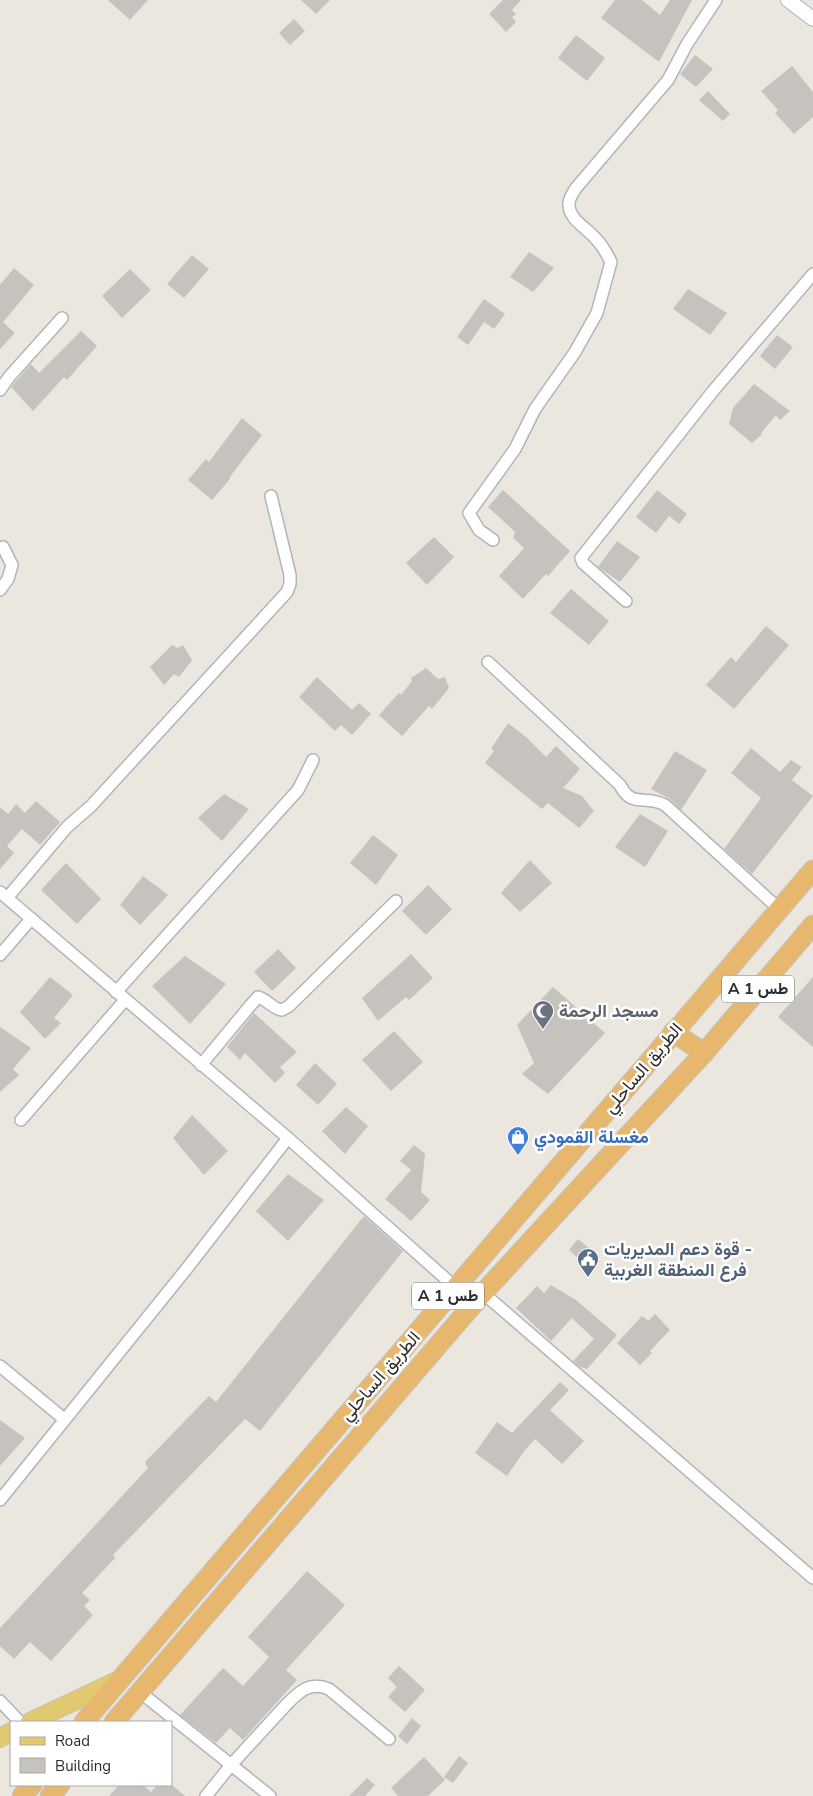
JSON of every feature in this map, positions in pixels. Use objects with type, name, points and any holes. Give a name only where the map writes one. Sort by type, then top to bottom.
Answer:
[{"type":"highway","name":"الطريق الساحلي","points":[[85,1721],[813,870]]},
{"type":"highway","name":"الطريق الساحلي","points":[[115,1721],[483,1293],[704,1053],[813,926]]},
{"type":"highway","points":[[673,1032],[704,1053]]},
{"type":"highway","points":[[22,1796],[31,1786]]},
{"type":"highway","points":[[50,1796],[59,1786]]},
{"type":"main road","points":[[32,1721],[119,1680]]},
{"type":"street","points":[[494,540],[479,530],[469,513],[515,448],[535,409],[575,352],[597,313],[611,262],[597,239],[573,216],[569,206],[570,199],[576,188],[668,80],[687,44],[716,0]]},
{"type":"street","points":[[788,0],[813,19]]},
{"type":"street","points":[[626,601],[583,563],[581,558],[713,391],[813,274]]},
{"type":"street","points":[[0,390],[9,377],[62,318]]},
{"type":"street","points":[[271,496],[290,575],[290,584],[287,592],[91,806],[67,827],[4,895],[288,1138],[456,1288]]},
{"type":"street","points":[[0,590],[8,579],[12,565],[3,548]]},
{"type":"street","points":[[488,662],[620,785],[626,796],[632,799],[656,800],[665,805],[779,909]]},
{"type":"street","points":[[21,1120],[120,996],[298,790],[313,760]]},
{"type":"street","points":[[201,1064],[258,997],[266,1000],[276,1009],[282,1010],[289,1006],[396,901]]},
{"type":"street","points":[[0,955],[31,919]]},
{"type":"street","points":[[0,1500],[288,1138]]},
{"type":"street","points":[[483,1293],[813,1578]]},
{"type":"street","points":[[0,1366],[64,1419]]},
{"type":"street","points":[[206,1796],[231,1765],[296,1696],[308,1687],[319,1685],[329,1689],[389,1739]]},
{"type":"street","points":[[140,1692],[270,1796]]},
{"type":"street","points":[[0,1701],[19,1721]]},
{"type":"building","points":[[108,0],[148,0],[130,20]]},
{"type":"building","points":[[301,0],[330,0],[316,14]]},
{"type":"building","points":[[503,0],[521,0],[512,10],[516,14],[512,17],[516,22],[506,32],[489,14]]},
{"type":"building","points":[[615,0],[642,0],[660,15],[670,0],[692,0],[659,62],[601,18]]},
{"type":"building","points":[[294,19],[305,31],[290,45],[279,33]]},
{"type":"building","points":[[576,35],[605,58],[587,81],[558,58]]},
{"type":"building","points":[[695,55],[713,69],[696,87],[680,74]]},
{"type":"building","points":[[792,66],[813,92],[813,117],[794,134],[775,113],[778,110],[761,91]]},
{"type":"building","points":[[708,91],[730,114],[723,121],[699,100]]},
{"type":"building","points":[[529,252],[554,268],[533,292],[510,277]]},
{"type":"building","points":[[192,255],[209,269],[184,298],[167,284]]},
{"type":"building","points":[[14,268],[34,285],[3,322],[15,333],[0,349],[0,285]]},
{"type":"building","points":[[130,269],[151,290],[122,318],[102,296]]},
{"type":"building","points":[[688,289],[727,313],[710,335],[673,309]]},
{"type":"building","points":[[484,299],[505,314],[494,329],[484,322],[468,345],[457,337]]},
{"type":"building","points":[[81,331],[97,346],[67,380],[64,377],[33,411],[11,387],[31,364],[39,373]]},
{"type":"building","points":[[777,335],[793,347],[775,369],[760,356]]},
{"type":"building","points":[[754,384],[790,411],[780,420],[776,415],[762,434],[752,443],[729,424],[733,408]]},
{"type":"building","points":[[242,418],[262,435],[212,500],[188,480],[206,459],[209,462]]},
{"type":"building","points":[[503,490],[570,551],[548,576],[546,574],[523,599],[499,576],[524,548],[513,538],[515,532],[488,507]]},
{"type":"building","points":[[657,490],[687,514],[679,524],[669,516],[656,533],[636,517]]},
{"type":"building","points":[[434,537],[454,557],[427,585],[406,563]]},
{"type":"building","points":[[617,541],[640,557],[620,582],[598,567]]},
{"type":"building","points":[[571,589],[609,621],[589,645],[550,613]]},
{"type":"building","points":[[766,626],[789,645],[734,709],[706,685],[731,657],[736,662]]},
{"type":"building","points":[[172,645],[178,648],[183,645],[192,660],[179,677],[174,674],[164,685],[150,667]]},
{"type":"building","points":[[426,668],[438,679],[445,677],[449,688],[432,709],[429,706],[402,736],[379,715],[399,693],[401,695],[412,681],[411,678]]},
{"type":"building","points":[[317,677],[352,710],[359,703],[371,714],[352,735],[341,725],[335,731],[299,697]]},
{"type":"building","points":[[508,723],[526,737],[546,757],[556,746],[580,769],[563,788],[582,796],[594,811],[579,828],[548,803],[542,809],[485,763],[494,751],[491,749]]},
{"type":"building","points":[[751,748],[780,772],[791,760],[802,767],[792,780],[813,796],[752,874],[724,849],[761,798],[731,773]]},
{"type":"building","points":[[675,751],[707,770],[681,810],[670,799],[651,789]]},
{"type":"building","points":[[224,794],[249,809],[222,841],[198,818]]},
{"type":"building","points":[[36,801],[60,822],[40,845],[22,829],[7,846],[14,853],[0,869],[0,807],[8,814],[16,804],[25,813]]},
{"type":"building","points":[[640,814],[668,831],[645,867],[615,847]]},
{"type":"building","points":[[373,835],[398,855],[376,885],[350,863]]},
{"type":"building","points":[[530,860],[552,883],[520,912],[501,893]]},
{"type":"building","points":[[66,863],[101,899],[77,924],[41,890]]},
{"type":"building","points":[[143,876],[168,895],[140,925],[120,905]]},
{"type":"building","points":[[428,885],[452,909],[426,935],[402,911]]},
{"type":"building","points":[[278,949],[296,968],[272,991],[254,972]]},
{"type":"building","points":[[411,954],[433,978],[409,1000],[406,997],[378,1021],[362,998]]},
{"type":"building","points":[[185,956],[226,984],[190,1024],[152,986]]},
{"type":"building","points":[[50,977],[73,995],[54,1018],[61,1023],[45,1039],[20,1012]]},
{"type":"building","points":[[813,977],[813,1047],[778,1017]]},
{"type":"building","points":[[553,987],[605,1033],[548,1094],[522,1074],[534,1063],[517,1025]]},
{"type":"building","points":[[254,1013],[297,1052],[280,1067],[285,1073],[275,1083],[245,1053],[240,1060],[227,1047]]},
{"type":"building","points":[[0,1027],[31,1048],[13,1069],[19,1075],[0,1092]]},
{"type":"building","points":[[394,1031],[423,1062],[391,1091],[362,1060]]},
{"type":"building","points":[[315,1063],[337,1084],[318,1105],[296,1085]]},
{"type":"building","points":[[346,1107],[368,1126],[345,1154],[322,1131]]},
{"type":"building","points":[[192,1115],[228,1151],[204,1175],[173,1138]]},
{"type":"building","points":[[414,1145],[425,1154],[421,1192],[430,1200],[411,1221],[385,1199],[411,1170],[400,1161]]},
{"type":"building","points":[[288,1174],[324,1200],[288,1241],[256,1211]]},
{"type":"building","points":[[364,1216],[403,1251],[260,1431],[245,1419],[113,1555],[115,1558],[82,1593],[90,1600],[84,1606],[93,1615],[51,1661],[30,1642],[14,1659],[0,1646],[0,1628],[148,1468],[145,1462],[209,1396],[216,1402]]},
{"type":"building","points":[[578,1239],[590,1249],[580,1260],[569,1250]]},
{"type":"building","points":[[551,1285],[576,1300],[617,1335],[587,1369],[580,1367],[573,1361],[594,1339],[572,1318],[551,1341],[516,1308],[537,1286],[544,1293]]},
{"type":"building","points":[[655,1314],[670,1330],[650,1351],[652,1353],[640,1365],[617,1343],[642,1316],[648,1321]]},
{"type":"building","points":[[560,1382],[569,1390],[550,1410],[584,1441],[562,1464],[535,1439],[507,1476],[475,1453],[497,1422],[512,1433]]},
{"type":"building","points":[[0,1420],[25,1438],[0,1466]]},
{"type":"building","points":[[307,1571],[345,1605],[286,1670],[297,1680],[243,1740],[230,1728],[216,1743],[180,1715],[223,1668],[243,1686],[269,1657],[248,1637]]},
{"type":"building","points":[[399,1666],[425,1690],[405,1712],[388,1697],[397,1687],[388,1678]]},
{"type":"building","points":[[412,1718],[421,1726],[407,1744],[398,1736]]},
{"type":"building","points":[[459,1756],[468,1763],[453,1783],[444,1777]]},
{"type":"building","points":[[424,1757],[445,1780],[428,1796],[398,1796],[391,1788]]},
{"type":"building","points":[[367,1778],[375,1785],[365,1796],[349,1796]]},
{"type":"building","points":[[172,1785],[185,1796],[109,1796],[118,1786],[144,1786],[151,1792],[156,1786]]},
{"type":"place","name":"مسجد الرحمة","points":[[543,1030]]},
{"type":"place","name":"مغسلة القمودي","points":[[518,1156]]},
{"type":"place","name":"قوة دعم المديريات - فرع المنطقة الغربية","points":[[588,1278]]}]
